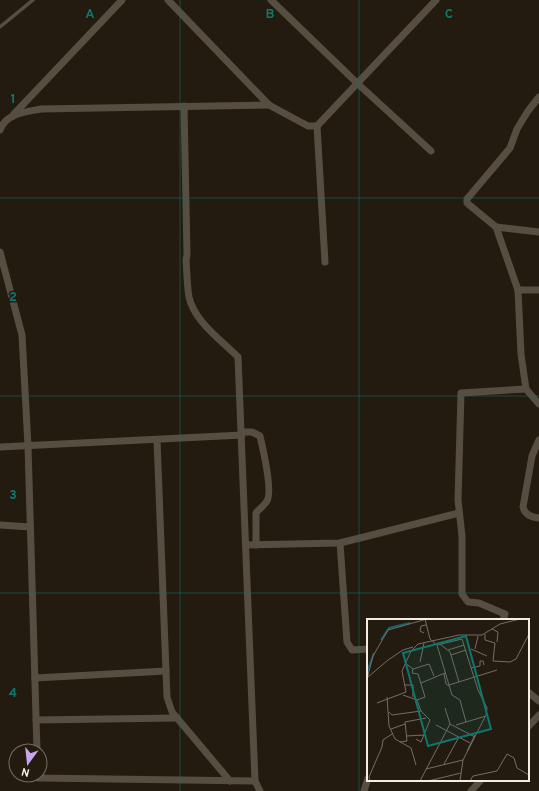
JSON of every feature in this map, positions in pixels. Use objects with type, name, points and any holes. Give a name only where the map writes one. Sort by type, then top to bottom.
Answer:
[{"type":"street","points":[[0,130],[2,124],[14,114],[122,0]]},
{"type":"street","points":[[168,0],[269,105],[308,126],[317,126]]},
{"type":"street","points":[[325,262],[317,126],[436,0]]},
{"type":"street","points":[[274,1],[357,83],[431,150]]},
{"type":"street","points":[[539,96],[517,130],[510,148],[467,199],[467,203],[496,227],[518,290],[521,354],[526,389],[539,404]]},
{"type":"street","points":[[14,114],[41,109],[269,105]]},
{"type":"street","points":[[184,106],[188,255],[186,260],[189,297],[193,308],[203,322],[238,357],[255,781],[260,791]]},
{"type":"street","points":[[496,227],[539,232]]},
{"type":"street","points":[[0,252],[22,335],[28,446],[37,743]]},
{"type":"street","points":[[518,290],[539,290]]},
{"type":"street","points":[[503,619],[505,614],[479,603],[468,602],[462,594],[462,536],[459,513],[461,393],[526,389]]},
{"type":"street","points":[[0,447],[157,440],[252,432],[260,436],[265,456],[269,496],[266,503],[256,513],[256,545]]},
{"type":"street","points":[[157,440],[167,697],[172,712],[230,781]]},
{"type":"street","points":[[539,442],[532,456],[523,507],[524,512],[529,516],[539,518]]},
{"type":"street","points":[[246,545],[340,543],[459,513]]},
{"type":"street","points":[[0,525],[30,527]]},
{"type":"street","points":[[340,543],[347,642],[352,650],[367,649]]},
{"type":"street","points":[[35,678],[166,671]]},
{"type":"street","points":[[529,693],[539,701]]},
{"type":"street","points":[[529,726],[539,715]]},
{"type":"street","points":[[36,720],[177,718]]},
{"type":"street","points":[[48,778],[255,781]]},
{"type":"street","points":[[364,791],[367,781]]},
{"type":"street","points":[[471,791],[480,781]]},
{"type":"lane","points":[[0,27],[33,0]]}]
